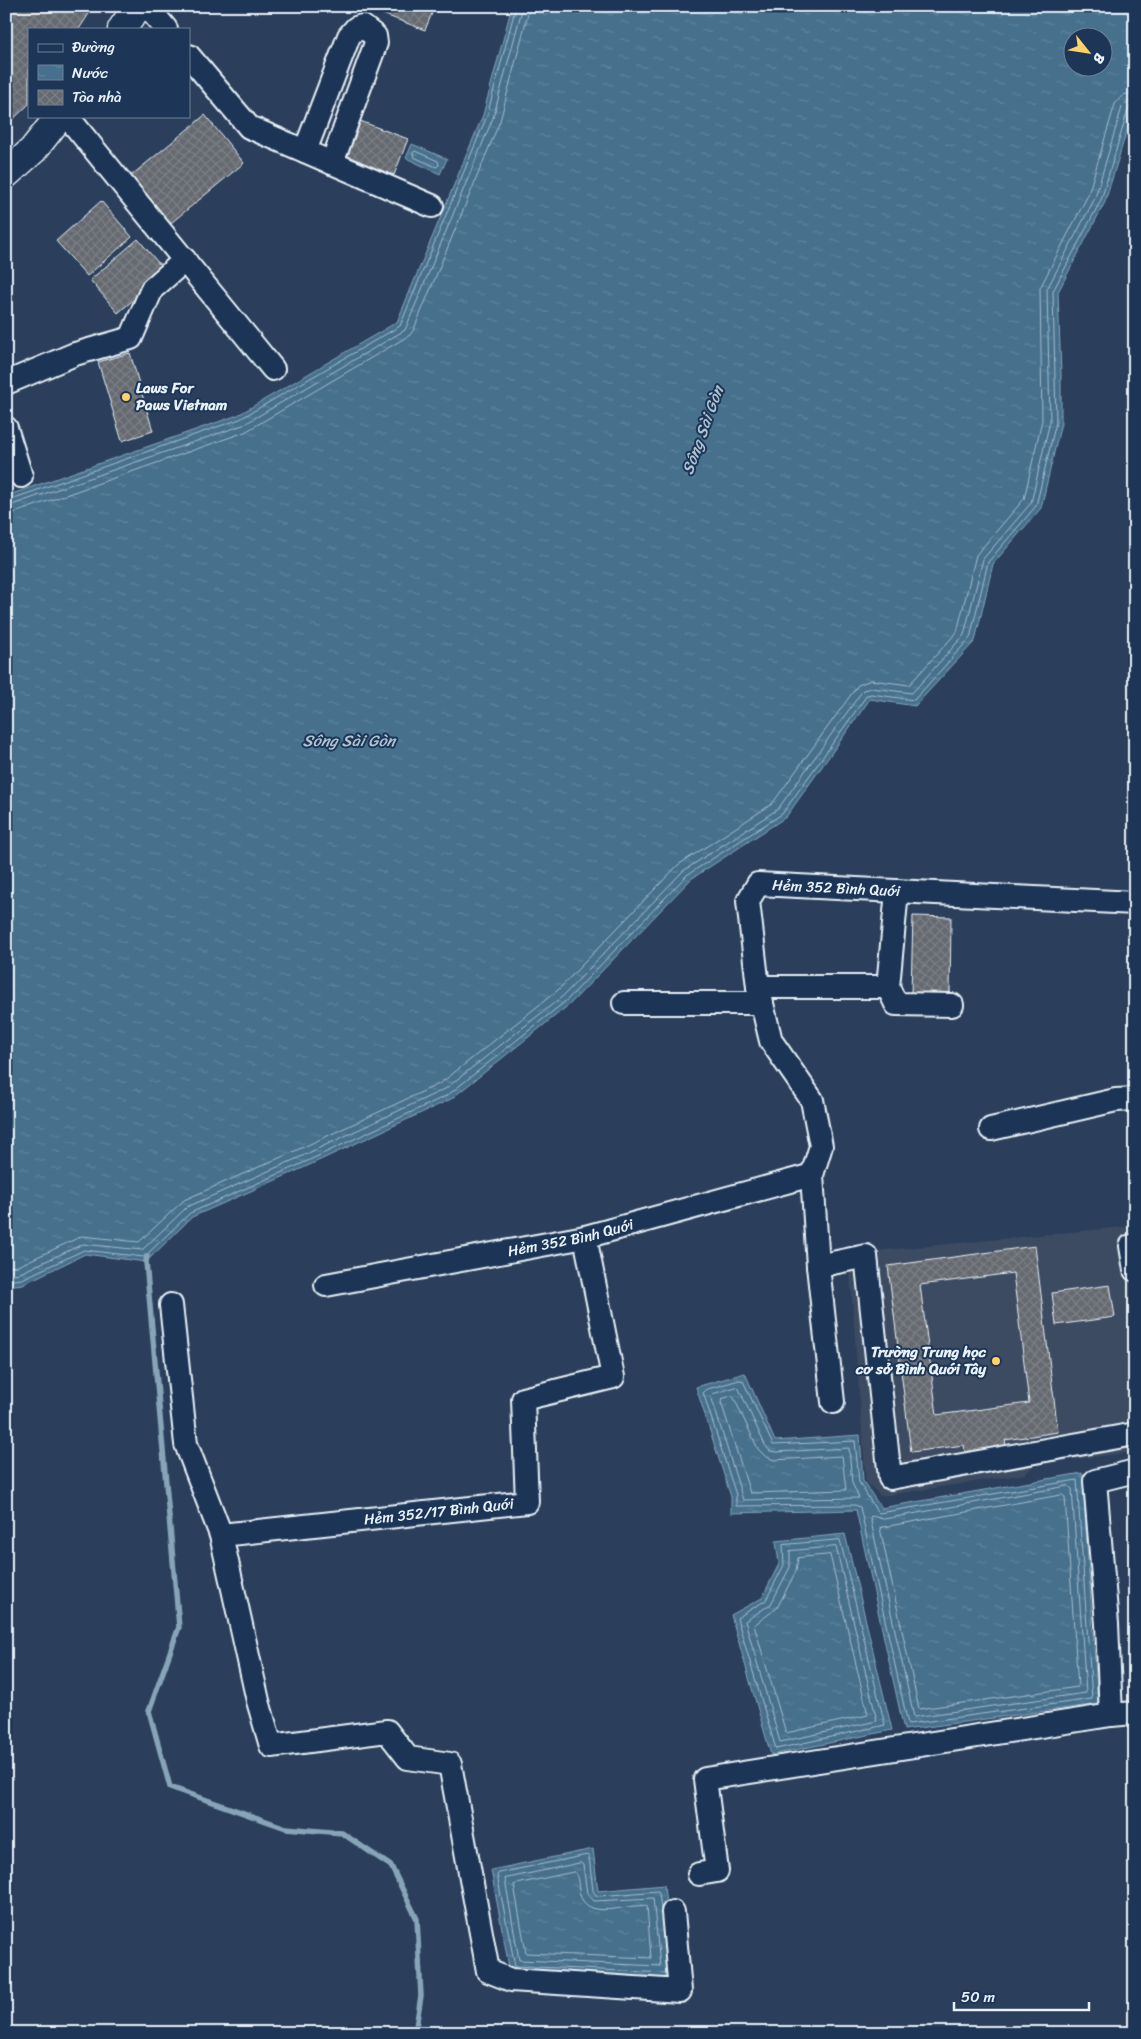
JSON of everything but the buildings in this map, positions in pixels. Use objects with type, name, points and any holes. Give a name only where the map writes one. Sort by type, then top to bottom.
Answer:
[{"type":"main road","points":[[123,28],[138,6]]},
{"type":"main road","points":[[6,174],[33,150],[58,118]]},
{"type":"street","points":[[147,6],[165,28]]},
{"type":"street","points":[[305,151],[349,36],[356,28],[362,26],[375,36],[376,43],[332,163]]},
{"type":"street","points":[[190,57],[249,127],[432,206]]},
{"type":"street","points":[[68,118],[273,369]]},
{"type":"street","points":[[6,383],[75,354],[131,338],[152,289],[185,260]]},
{"type":"street","points":[[6,428],[21,476]]},
{"type":"street","name":"Hẻm 352 Bình Quới","points":[[833,1402],[818,1266],[812,1174],[821,1146],[812,1100],[771,1041],[760,995],[748,901],[758,884],[1135,903]]},
{"type":"street","points":[[897,890],[888,986],[896,1004],[952,1005]]},
{"type":"street","points":[[624,1003],[888,986]]},
{"type":"street","points":[[992,1129],[1116,1100],[1135,1099]]},
{"type":"street","name":"Hẻm 352 Bình Quới","points":[[326,1285],[585,1237],[812,1174]]},
{"type":"street","name":"Hẻm 352/17 Bình Quới","points":[[221,1535],[527,1502],[523,1399],[613,1377],[585,1237]]},
{"type":"street","points":[[1131,1246],[1135,1270]]},
{"type":"street","points":[[818,1266],[866,1256],[890,1478],[1135,1434]]},
{"type":"street","points":[[171,1305],[186,1444],[221,1535],[258,1700],[271,1746],[387,1731],[408,1758],[450,1764],[488,1971],[511,1980],[680,1991],[673,1912]]},
{"type":"street","points":[[1111,1715],[1107,1624],[1095,1481],[1135,1471]]},
{"type":"street","points":[[699,1874],[717,1871],[705,1779],[1111,1715],[1135,1713]]},
{"type":"shaded area","name":"Trường Trung học cơ sở Bình Quới Tây","points":[[1135,1226],[1135,1452],[1035,1464],[1025,1474],[881,1496],[866,1482],[850,1271],[858,1270],[856,1253]]},
{"type":"water","name":"Sông Sài Gòn","points":[[512,6],[1135,6],[1135,104],[1105,202],[1058,292],[1061,423],[1041,508],[993,564],[975,641],[915,706],[870,699],[786,817],[691,879],[570,1004],[451,1099],[192,1217],[146,1262],[85,1254],[23,1284],[6,1286],[6,496],[238,415],[397,322],[483,115]]},
{"type":"water","points":[[412,144],[447,159],[440,174],[406,158]]},
{"type":"water","points":[[745,1373],[775,1441],[860,1435],[863,1481],[881,1508],[1082,1473],[1098,1704],[904,1730],[856,1510],[731,1513],[731,1497],[696,1387]]},
{"type":"water","points":[[845,1534],[892,1730],[771,1755],[731,1615],[762,1598],[779,1564],[776,1541]]},
{"type":"water","points":[[593,1849],[598,1891],[664,1885],[673,1979],[510,1972],[491,1870]]},
{"type":"waterway","points":[[147,1256],[146,1262],[179,1627],[149,1711],[170,1787],[286,1828],[342,1833],[391,1866],[417,1919],[421,1996],[415,2033]]},
{"type":"place","name":"Laws For Paws Vietnam","points":[[126,397]]},
{"type":"place","name":"Trường Trung học cơ sở Bình Quới Tây","points":[[996,1361]]}]
